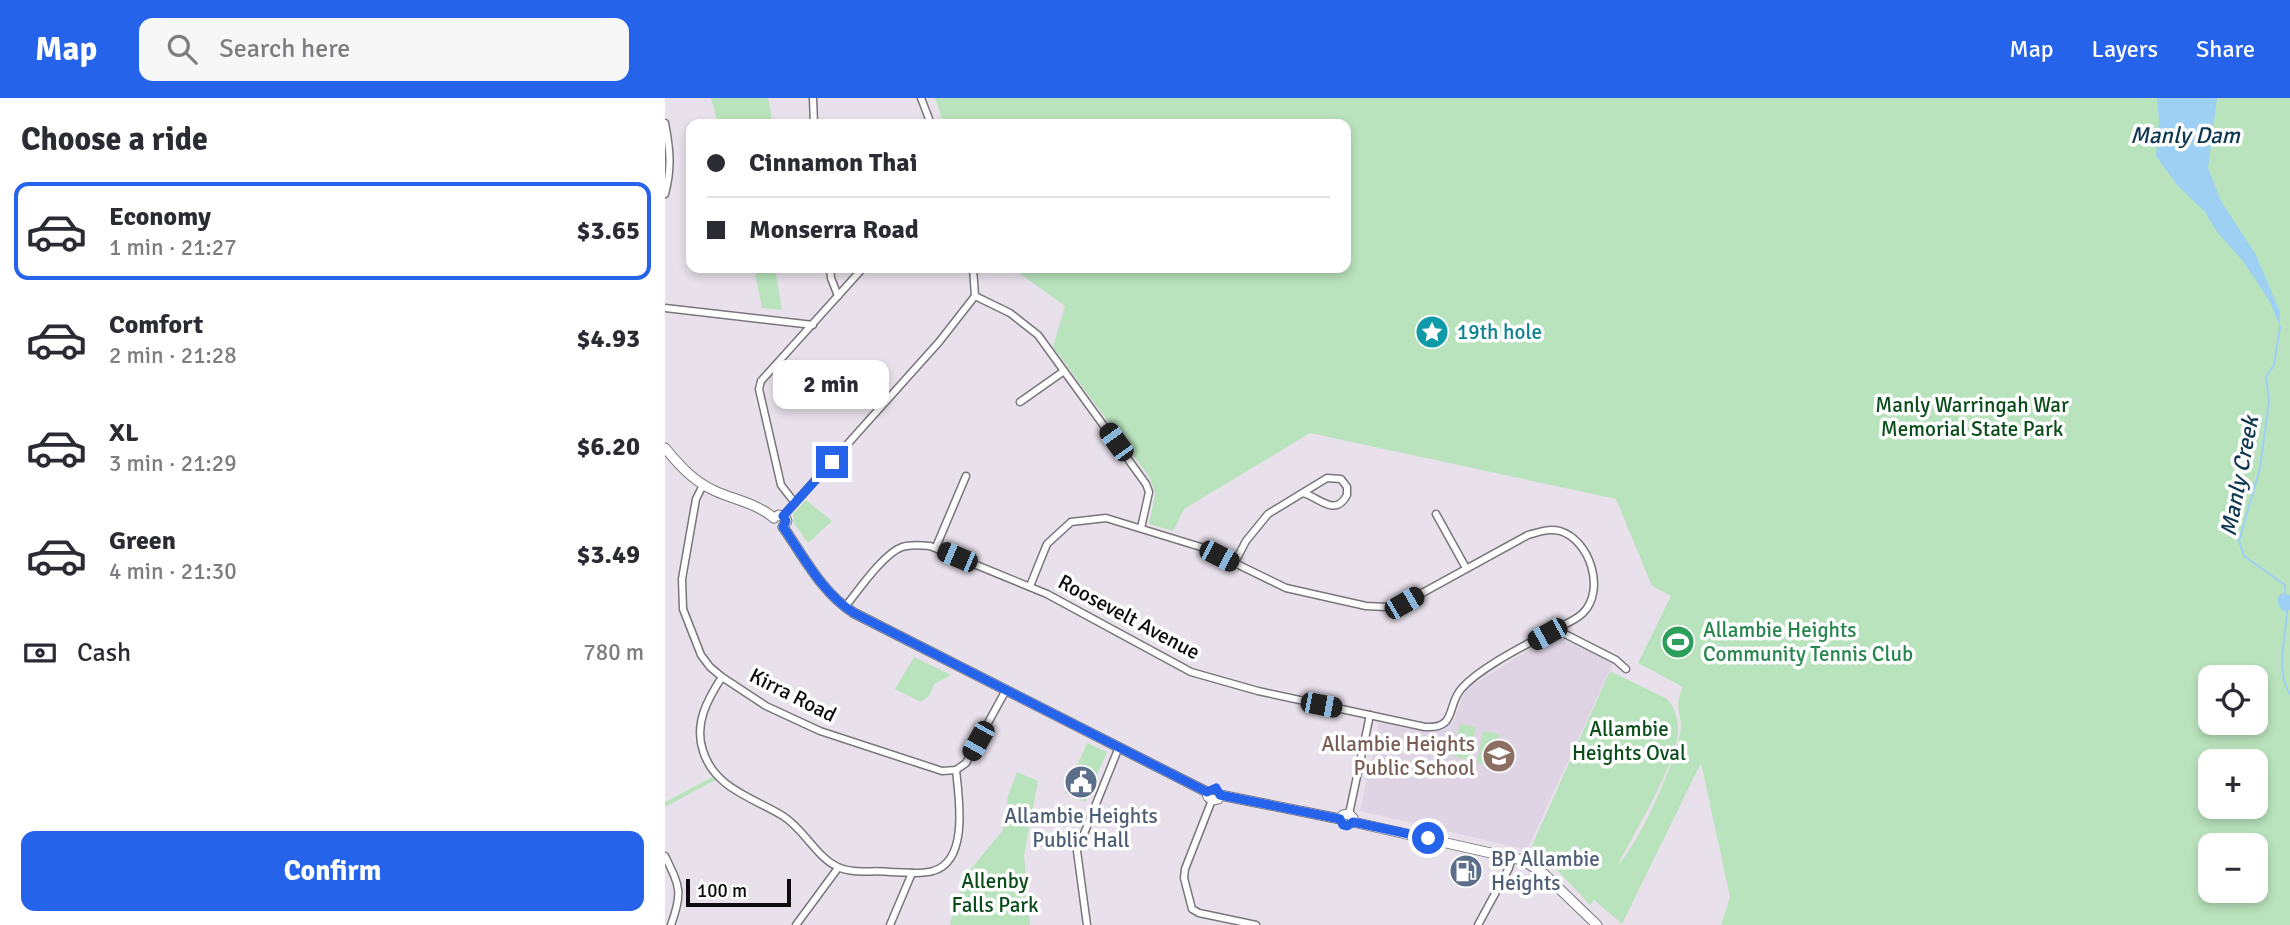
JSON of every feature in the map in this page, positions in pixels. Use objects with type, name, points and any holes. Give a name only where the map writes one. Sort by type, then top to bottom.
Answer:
[{"type":"main road","points":[[665,448],[683,470],[703,485],[746,501],[786,521],[783,527],[824,587],[845,607],[1213,796],[1347,818],[1512,857],[1543,873],[1597,925]]},
{"type":"street","points":[[813,98],[814,119]]},
{"type":"street","points":[[921,98],[929,119]]},
{"type":"street","points":[[665,123],[671,155],[671,174],[665,194]]},
{"type":"street","points":[[830,273],[838,296]]},
{"type":"street","points":[[795,503],[781,485],[759,389],[761,381],[859,273]]},
{"type":"street","points":[[779,517],[795,503],[939,342],[975,296],[973,273]]},
{"type":"street","points":[[975,296],[995,304],[1028,325],[1065,371],[1146,484],[1149,492],[1141,528]]},
{"type":"street","points":[[665,308],[813,325]]},
{"type":"street","points":[[1020,402],[1065,371]]},
{"type":"street","points":[[936,548],[966,476]]},
{"type":"street","points":[[1234,564],[1246,541],[1268,514],[1327,478],[1341,479],[1347,487],[1347,495],[1338,505],[1331,506],[1303,493]]},
{"type":"street","name":"Kirra Road","points":[[703,485],[697,499],[682,579],[683,609],[701,655],[722,677],[766,706],[820,731],[942,771],[956,771]]},
{"type":"street","points":[[1436,514],[1466,568]]},
{"type":"street","points":[[1030,586],[1047,544],[1071,522],[1106,518],[1204,548],[1286,588],[1366,606],[1386,607],[1404,603],[1528,535],[1543,530],[1559,531],[1580,545],[1593,570],[1591,596],[1582,614],[1555,629]]},
{"type":"street","name":"Roosevelt Avenue","points":[[845,607],[898,549],[913,545],[936,548],[1030,586],[1191,672],[1258,691],[1437,727],[1446,722],[1454,708],[1455,697],[1470,681],[1555,629]]},
{"type":"street","points":[[1555,629],[1616,660],[1626,669]]},
{"type":"street","points":[[722,677],[699,722],[703,753],[713,773],[732,789],[786,817],[838,867],[912,873],[946,865],[955,854],[959,820],[956,771],[966,762],[1006,690]]},
{"type":"street","points":[[1347,818],[1370,715]]},
{"type":"street","points":[[1087,925],[1077,851],[1119,747]]},
{"type":"street","points":[[1213,796],[1185,869],[1184,878],[1192,909],[1199,913],[1256,925]]},
{"type":"street","points":[[665,856],[678,883],[680,903],[671,925]]},
{"type":"street","points":[[1479,925],[1512,857]]},
{"type":"street","points":[[796,925],[838,867]]},
{"type":"street","points":[[890,925],[912,873]]},
{"type":"shaded area","name":"Allambie Heights Public School","points":[[1553,635],[1613,663],[1527,850],[1360,811],[1379,722],[1433,733],[1453,722],[1466,689]]},
{"type":"green space","points":[[711,98],[768,98],[772,119],[717,119]]},
{"type":"green space","name":"Manly Warringah War Memorial State Park","points":[[935,98],[2290,98],[2290,925],[1721,925],[1730,897],[1701,763],[1622,924],[1594,900],[1590,905],[1543,855],[1530,850],[1610,671],[1667,699],[1675,713],[1678,729],[1676,743],[1663,778],[1617,866],[1636,840],[1655,803],[1670,765],[1680,734],[1678,700],[1683,687],[1638,663],[1671,596],[1652,586],[1616,499],[1310,433],[1184,509],[1173,531],[1149,524],[1155,494],[1150,478],[1053,347],[1065,306],[1019,273],[1351,273],[1351,119],[942,119]]},
{"type":"green space","points":[[755,273],[776,273],[782,310],[762,308]]},
{"type":"green space","points":[[806,500],[832,521],[808,543],[794,523],[793,514]]},
{"type":"green space","points":[[914,657],[951,675],[934,684],[929,696],[921,702],[895,689]]},
{"type":"green space","points":[[1460,724],[1476,727],[1468,760],[1453,756]]},
{"type":"green space","points":[[1483,731],[1499,734],[1492,766],[1477,763]]},
{"type":"green space","name":"Allambie Heights Public Hall","points":[[1087,743],[1107,752],[1085,802],[1065,793]]},
{"type":"green space","name":"Allenby Falls Park","points":[[1017,772],[1038,781],[1024,855],[1030,925],[950,925],[955,902],[970,870],[1003,830],[1008,796]]},
{"type":"green space","points":[[716,775],[719,778],[665,807],[665,802]]},
{"type":"water","name":"Manly Dam","points":[[2157,98],[2217,98],[2208,168],[2221,201],[2256,255],[2280,312],[2280,327],[2270,302],[2243,261],[2217,232],[2205,212],[2177,185],[2156,156],[2159,121]]},
{"type":"water","points":[[2280,594],[2290,595],[2290,609],[2287,612],[2281,610],[2277,600]]},
{"type":"waterway","name":"Manly Creek","points":[[2280,327],[2274,365],[2266,377],[2269,401],[2260,468],[2239,541],[2244,556],[2285,585],[2285,595]]},
{"type":"waterway","name":"Manly Creek","points":[[2287,611],[2282,664],[2290,694]]},
{"type":"place","name":"19th hole","points":[[1432,332]]},
{"type":"place","name":"Allambie Heights Community Tennis Club","points":[[1678,642]]},
{"type":"place","name":"Allambie Heights Public School","points":[[1499,756]]},
{"type":"place","name":"Allambie Heights Public Hall","points":[[1081,782]]},
{"type":"place","name":"BP Allambie Heights","points":[[1466,871]]},
{"type":"route","points":[[832,462],[783,516],[786,521],[783,527],[824,587],[838,602],[854,613],[1207,792],[1216,788],[1220,795],[1340,819],[1343,825],[1347,826],[1353,822],[1428,838]]},
{"type":"park label","name":"Allambie Heights Oval","points":[[1629,741]]}]
